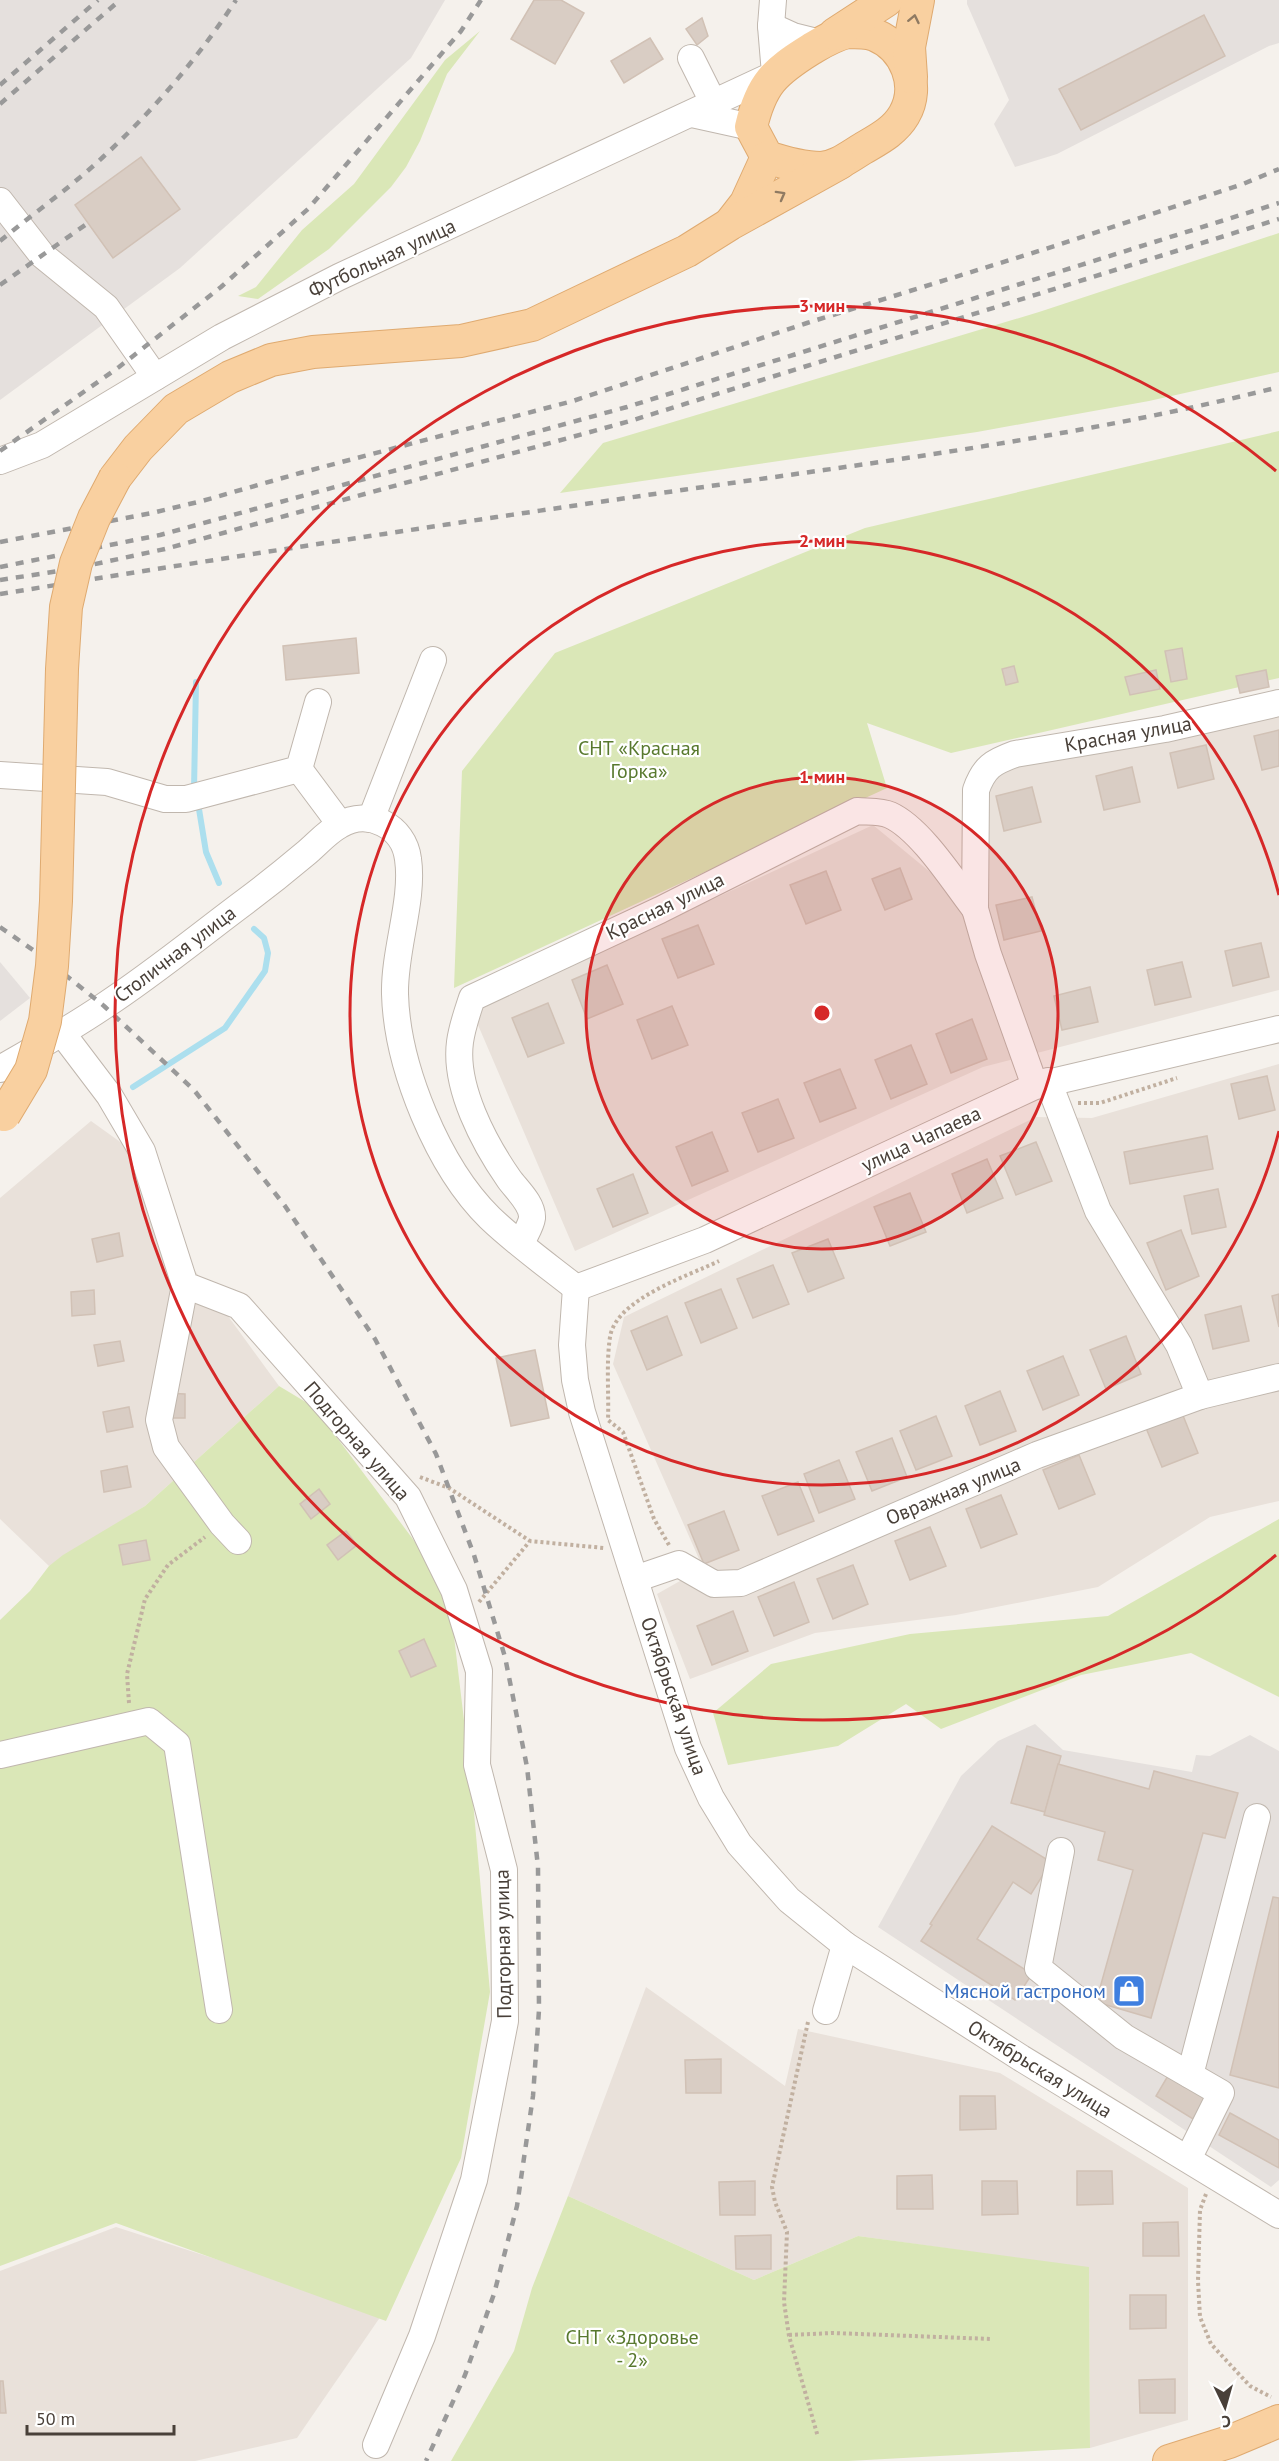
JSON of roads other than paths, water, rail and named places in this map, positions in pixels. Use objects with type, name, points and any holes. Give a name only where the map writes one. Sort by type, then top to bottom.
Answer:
[{"type":"main road","points":[[840,163],[821,168],[800,166],[767,157],[751,127],[756,105],[775,74],[887,0]]},
{"type":"main road","points":[[2,1117],[31,1070],[47,1010],[56,901],[62,669],[66,607],[76,563],[94,518],[115,478],[138,448],[176,409],[230,377],[271,360],[313,352],[461,341],[532,325],[687,251],[730,224],[840,163],[887,134],[897,125],[905,114],[910,99],[909,47],[918,0]]},
{"type":"main road","points":[[826,40],[848,32],[864,32],[887,42],[906,64],[911,81]]},
{"type":"main road","points":[[730,224],[746,203],[767,157]]},
{"type":"main road","points":[[1175,2460],[1230,2442],[1279,2421]]},
{"type":"street","points":[[773,0],[771,26],[775,74]]},
{"type":"street","points":[[771,26],[793,36],[826,40]]},
{"type":"street","points":[[691,58],[703,109],[751,127]]},
{"type":"street","name":"Футбольная улица","points":[[0,461],[42,445],[222,337],[339,277],[775,74]]},
{"type":"street","points":[[0,201],[42,255],[106,307],[155,377]]},
{"type":"street","points":[[371,819],[433,660]]},
{"type":"street","points":[[299,769],[318,702]]},
{"type":"street","name":"Красная улица","points":[[975,909],[976,790],[981,774],[997,760],[1015,754],[1165,729],[1279,703]]},
{"type":"street","points":[[0,775],[107,782],[165,799],[186,799],[299,769]]},
{"type":"street","points":[[299,769],[340,824],[356,819],[371,819],[386,824],[400,837],[408,857],[409,885],[399,946],[395,993],[399,1035],[411,1079],[431,1129],[459,1180],[489,1217],[576,1288]]},
{"type":"street","name":"Красная улица","points":[[521,1244],[532,1217],[528,1204],[490,1150],[473,1114],[461,1075],[459,1045],[463,1023],[472,998],[660,910],[857,811],[888,814],[906,825],[930,850],[975,909]]},
{"type":"street","name":"Столичная улица","points":[[0,1069],[104,1006],[285,871],[340,824]]},
{"type":"street","points":[[975,909],[988,954],[1098,1211],[1179,1345],[1200,1396]]},
{"type":"street","name":"улица Чапаева","points":[[576,1288],[705,1240],[1047,1090],[1279,1029]]},
{"type":"street","points":[[62,1033],[109,1095],[142,1151],[185,1285],[159,1420],[166,1447],[230,1533]]},
{"type":"street","name":"Подгорная улица","points":[[185,1285],[239,1306],[408,1497],[454,1590],[479,1671],[477,1765],[504,1870],[505,2021],[474,2180],[422,2336],[376,2445]]},
{"type":"street","name":"Октябрьская улица","points":[[576,1288],[572,1345],[575,1380],[582,1412],[688,1748],[711,1798],[739,1844],[789,1900],[845,1945],[1021,2058],[1279,2215]]},
{"type":"street","name":"Овражная улица","points":[[635,1579],[679,1564],[714,1584],[741,1583],[1037,1455],[1200,1396],[1279,1377]]},
{"type":"street","points":[[0,1755],[149,1721],[177,1744],[219,2010]]},
{"type":"street","points":[[1190,2075],[1257,1816]]},
{"type":"street","points":[[1061,1851],[1038,1968],[1124,2037],[1221,2093],[1188,2159]]},
{"type":"street","points":[[826,2011],[845,1945]]},
{"type":"waterway","points":[[194,790],[196,682]]},
{"type":"waterway","points":[[198,803],[206,852],[219,883]]},
{"type":"waterway","points":[[133,1087],[225,1028],[265,971],[268,953],[264,938],[254,929]]},
{"type":"railway","points":[[0,85],[98,0]]},
{"type":"railway","points":[[0,104],[120,0]]},
{"type":"railway","points":[[0,241],[91,168],[140,121],[191,63],[236,0]]},
{"type":"railway","points":[[0,451],[119,367],[221,287],[308,209],[461,31],[481,0]]},
{"type":"railway","points":[[0,542],[152,513],[202,501],[573,401],[807,323],[1058,245],[1243,184],[1279,169]]},
{"type":"railway","points":[[0,567],[160,535],[627,407],[1279,203]]},
{"type":"railway","points":[[0,580],[72,569],[165,549],[630,421],[1279,219]]},
{"type":"railway","points":[[0,285],[88,223]]},
{"type":"railway","points":[[0,594],[603,501],[986,446],[1133,420],[1279,387]]},
{"type":"railway","points":[[0,927],[43,957],[104,1006],[194,1090],[285,1206],[375,1339],[436,1454],[474,1555],[505,1657],[527,1767],[538,1867],[539,2010],[533,2096],[517,2206],[494,2294],[465,2375],[426,2461]]},
{"type":"place","name":"Мясной гастроном","points":[[1129,1991]]},
{"type":"park label","name":"СНТ «Красная Горка»","points":[[639,760]]},
{"type":"park label","name":"СНТ «Здоровье - 2»","points":[[632,2348]]}]
